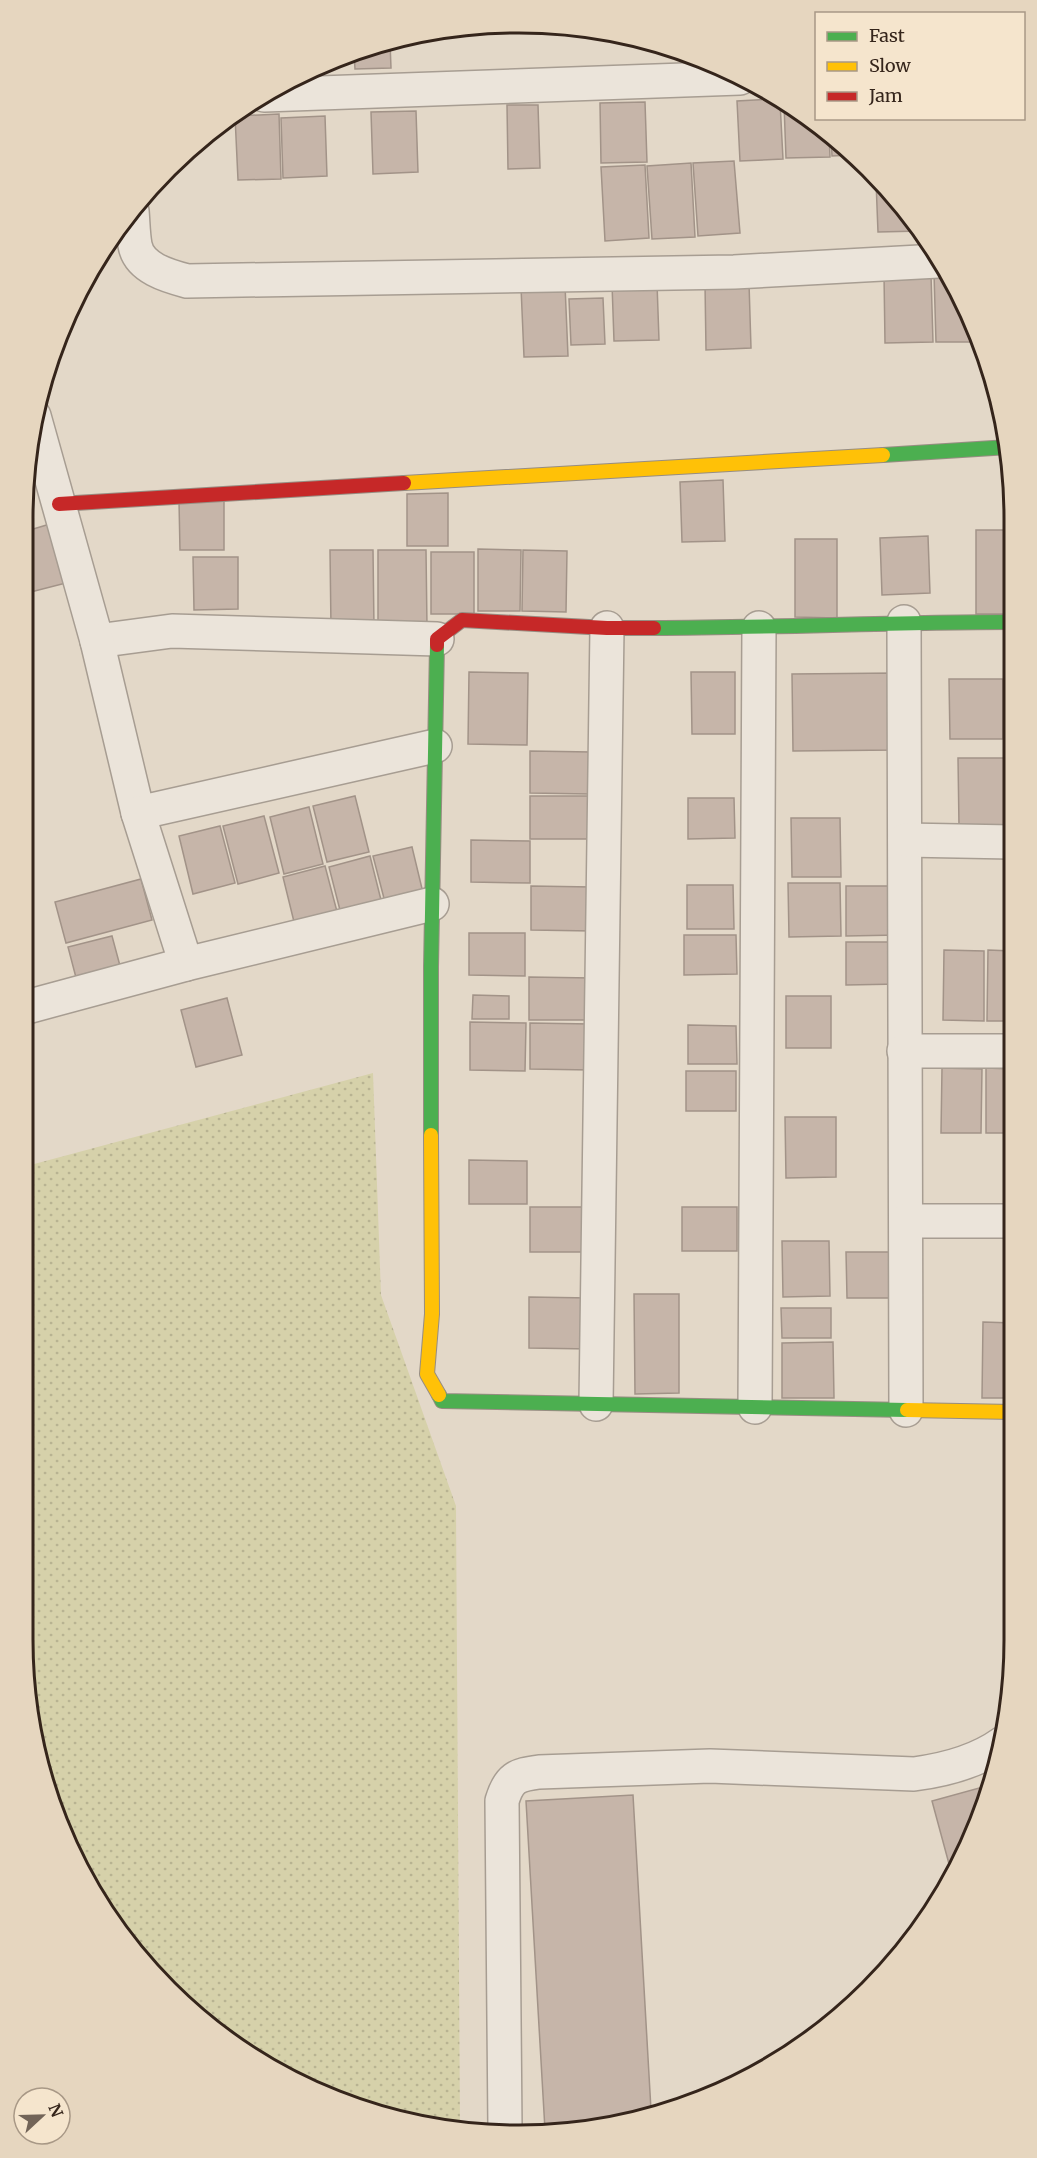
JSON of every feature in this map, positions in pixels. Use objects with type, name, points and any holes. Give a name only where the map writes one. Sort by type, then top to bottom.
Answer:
[{"type":"street","points":[[283,94],[723,79]]},
{"type":"street","points":[[133,223],[135,248],[147,265],[169,277],[187,281],[734,272],[930,261]]},
{"type":"street","points":[[40,437],[97,641],[138,813],[186,964]]},
{"type":"street","points":[[59,504],[999,448]]},
{"type":"street","points":[[97,641],[172,631],[436,639],[462,620],[607,628],[759,628],[904,622],[1004,622]]},
{"type":"street","points":[[904,622],[906,1410]]},
{"type":"street","points":[[596,1404],[607,628]]},
{"type":"street","points":[[755,1407],[759,628]]},
{"type":"street","points":[[436,639],[432,904],[432,1314],[427,1374],[442,1401],[1004,1412]]},
{"type":"street","points":[[138,813],[435,746]]},
{"type":"street","points":[[905,840],[1004,842]]},
{"type":"street","points":[[33,1005],[186,964],[432,904]]},
{"type":"street","points":[[904,1051],[1004,1051]]},
{"type":"street","points":[[906,1221],[1004,1221]]},
{"type":"street","points":[[505,2125],[502,1802],[506,1788],[512,1780],[523,1774],[540,1772],[710,1766],[914,1774],[938,1771],[990,1753]]},
{"type":"shaded area","points":[[373,1073],[381,1295],[456,1506],[460,2121],[393,2108],[333,2088],[276,2060],[223,2025],[175,1983],[133,1935],[98,1882],[70,1825],[59,1796],[42,1734],[34,1671],[33,1164]]},
{"type":"building","points":[[390,51],[391,68],[355,69],[355,62]]},
{"type":"building","points":[[764,100],[780,110],[783,159],[740,161],[737,101]]},
{"type":"building","points":[[645,102],[647,162],[601,163],[600,103]]},
{"type":"building","points":[[507,105],[538,105],[540,168],[508,169]]},
{"type":"building","points":[[416,111],[418,172],[373,174],[371,112]]},
{"type":"building","points":[[784,113],[830,145],[830,157],[786,158]]},
{"type":"building","points":[[279,114],[281,179],[238,180],[235,124],[248,115]]},
{"type":"building","points":[[325,116],[327,176],[283,178],[281,118]]},
{"type":"building","points":[[832,147],[842,155],[832,156]]},
{"type":"building","points":[[734,161],[740,233],[698,236],[693,163]]},
{"type":"building","points":[[691,163],[695,237],[652,239],[647,166]]},
{"type":"building","points":[[645,165],[649,238],[605,241],[601,167]]},
{"type":"building","points":[[876,190],[910,231],[878,232]]},
{"type":"building","points":[[934,273],[937,273],[954,304],[970,342],[936,342]]},
{"type":"building","points":[[884,275],[931,275],[933,342],[885,343]]},
{"type":"building","points":[[657,283],[659,340],[614,341],[612,284]]},
{"type":"building","points":[[749,283],[751,348],[706,350],[705,284]]},
{"type":"building","points":[[565,285],[568,356],[524,357],[521,287]]},
{"type":"building","points":[[603,298],[605,344],[571,345],[569,299]]},
{"type":"building","points":[[723,480],[725,541],[682,542],[680,482]]},
{"type":"building","points":[[448,493],[448,546],[407,546],[407,494]]},
{"type":"building","points":[[179,501],[224,501],[224,550],[180,550]]},
{"type":"building","points":[[50,524],[66,583],[33,591],[33,529]]},
{"type":"building","points":[[976,530],[1004,530],[1004,614],[976,614]]},
{"type":"building","points":[[928,536],[930,593],[882,595],[880,538]]},
{"type":"building","points":[[795,539],[837,539],[837,618],[795,617]]},
{"type":"building","points":[[478,549],[521,550],[520,611],[478,611]]},
{"type":"building","points":[[330,550],[373,550],[374,628],[331,628]]},
{"type":"building","points":[[378,550],[426,550],[427,627],[378,628]]},
{"type":"building","points":[[523,550],[567,551],[566,612],[522,611]]},
{"type":"building","points":[[431,552],[474,552],[474,614],[431,614]]},
{"type":"building","points":[[193,557],[238,557],[238,609],[194,610]]},
{"type":"building","points":[[469,672],[528,673],[527,745],[468,744]]},
{"type":"building","points":[[691,672],[735,672],[735,734],[692,734]]},
{"type":"building","points":[[896,673],[896,750],[793,751],[792,674]]},
{"type":"building","points":[[949,679],[1003,679],[1003,739],[950,739]]},
{"type":"building","points":[[530,751],[591,752],[590,794],[530,793]]},
{"type":"building","points":[[958,758],[1004,758],[1004,826],[959,826]]},
{"type":"building","points":[[355,796],[369,852],[327,862],[313,806]]},
{"type":"building","points":[[530,796],[591,796],[591,839],[530,839]]},
{"type":"building","points":[[688,798],[734,798],[735,838],[688,839]]},
{"type":"building","points":[[309,807],[323,864],[284,874],[270,817]]},
{"type":"building","points":[[264,816],[279,873],[238,884],[223,826]]},
{"type":"building","points":[[791,818],[840,818],[841,877],[792,877]]},
{"type":"building","points":[[220,826],[235,883],[193,894],[179,836]]},
{"type":"building","points":[[471,840],[530,841],[530,883],[471,882]]},
{"type":"building","points":[[412,847],[424,897],[386,906],[373,856]]},
{"type":"building","points":[[370,856],[384,912],[343,922],[329,867]]},
{"type":"building","points":[[325,866],[340,923],[297,934],[283,877]]},
{"type":"building","points":[[141,879],[152,920],[66,943],[55,902]]},
{"type":"building","points":[[788,883],[840,883],[841,936],[789,937]]},
{"type":"building","points":[[687,885],[733,885],[734,929],[687,929]]},
{"type":"building","points":[[531,886],[592,887],[592,931],[531,930]]},
{"type":"building","points":[[846,886],[899,886],[899,935],[846,936]]},
{"type":"building","points":[[469,933],[525,933],[525,976],[469,975]]},
{"type":"building","points":[[684,935],[736,935],[737,974],[684,975]]},
{"type":"building","points":[[112,936],[123,977],[79,989],[68,947]]},
{"type":"building","points":[[846,942],[900,942],[900,984],[846,985]]},
{"type":"building","points":[[944,950],[984,951],[984,1021],[943,1020]]},
{"type":"building","points":[[988,950],[1004,951],[1004,1021],[987,1021]]},
{"type":"building","points":[[529,977],[592,978],[592,1020],[529,1020]]},
{"type":"building","points":[[473,995],[509,996],[509,1019],[472,1019]]},
{"type":"building","points":[[786,996],[831,996],[831,1048],[786,1048]]},
{"type":"building","points":[[227,998],[242,1055],[196,1067],[181,1010]]},
{"type":"building","points":[[470,1022],[526,1023],[525,1071],[470,1070]]},
{"type":"building","points":[[530,1023],[591,1024],[591,1070],[530,1069]]},
{"type":"building","points":[[688,1025],[736,1026],[737,1064],[688,1064]]},
{"type":"building","points":[[942,1068],[982,1069],[981,1133],[941,1133]]},
{"type":"building","points":[[986,1068],[1004,1069],[1004,1133],[986,1133]]},
{"type":"building","points":[[686,1071],[736,1071],[736,1111],[686,1111]]},
{"type":"building","points":[[785,1117],[836,1117],[836,1177],[786,1178]]},
{"type":"building","points":[[469,1160],[527,1161],[527,1204],[469,1204]]},
{"type":"building","points":[[530,1207],[590,1207],[590,1252],[530,1252]]},
{"type":"building","points":[[682,1207],[737,1207],[737,1251],[682,1251]]},
{"type":"building","points":[[782,1241],[829,1241],[830,1296],[783,1297]]},
{"type":"building","points":[[846,1252],[899,1252],[899,1298],[847,1298]]},
{"type":"building","points":[[634,1294],[679,1294],[679,1393],[635,1394]]},
{"type":"building","points":[[529,1297],[590,1298],[590,1349],[529,1348]]},
{"type":"building","points":[[781,1308],[831,1308],[831,1338],[782,1338]]},
{"type":"building","points":[[983,1322],[1004,1323],[1004,1398],[982,1398]]},
{"type":"building","points":[[833,1342],[834,1398],[782,1398],[782,1343]]},
{"type":"building","points":[[980,1788],[967,1825],[949,1864],[932,1801]]},
{"type":"building","points":[[633,1795],[651,2106],[613,2116],[545,2124],[526,1801]]},
{"type":"traffic: fast","points":[[883,455],[999,448]]},
{"type":"traffic: fast","points":[[654,628],[1004,622]]},
{"type":"traffic: fast","points":[[431,1135],[431,967],[437,645]]},
{"type":"traffic: fast","points":[[439,1395],[442,1401],[907,1410]]},
{"type":"traffic: slow","points":[[404,483],[883,455]]},
{"type":"traffic: slow","points":[[431,1135],[432,1314],[427,1374],[439,1395]]},
{"type":"traffic: slow","points":[[907,1410],[1004,1412]]},
{"type":"traffic: jam","points":[[59,504],[404,483]]},
{"type":"traffic: jam","points":[[437,645],[437,639],[462,620],[607,628],[654,628]]}]
